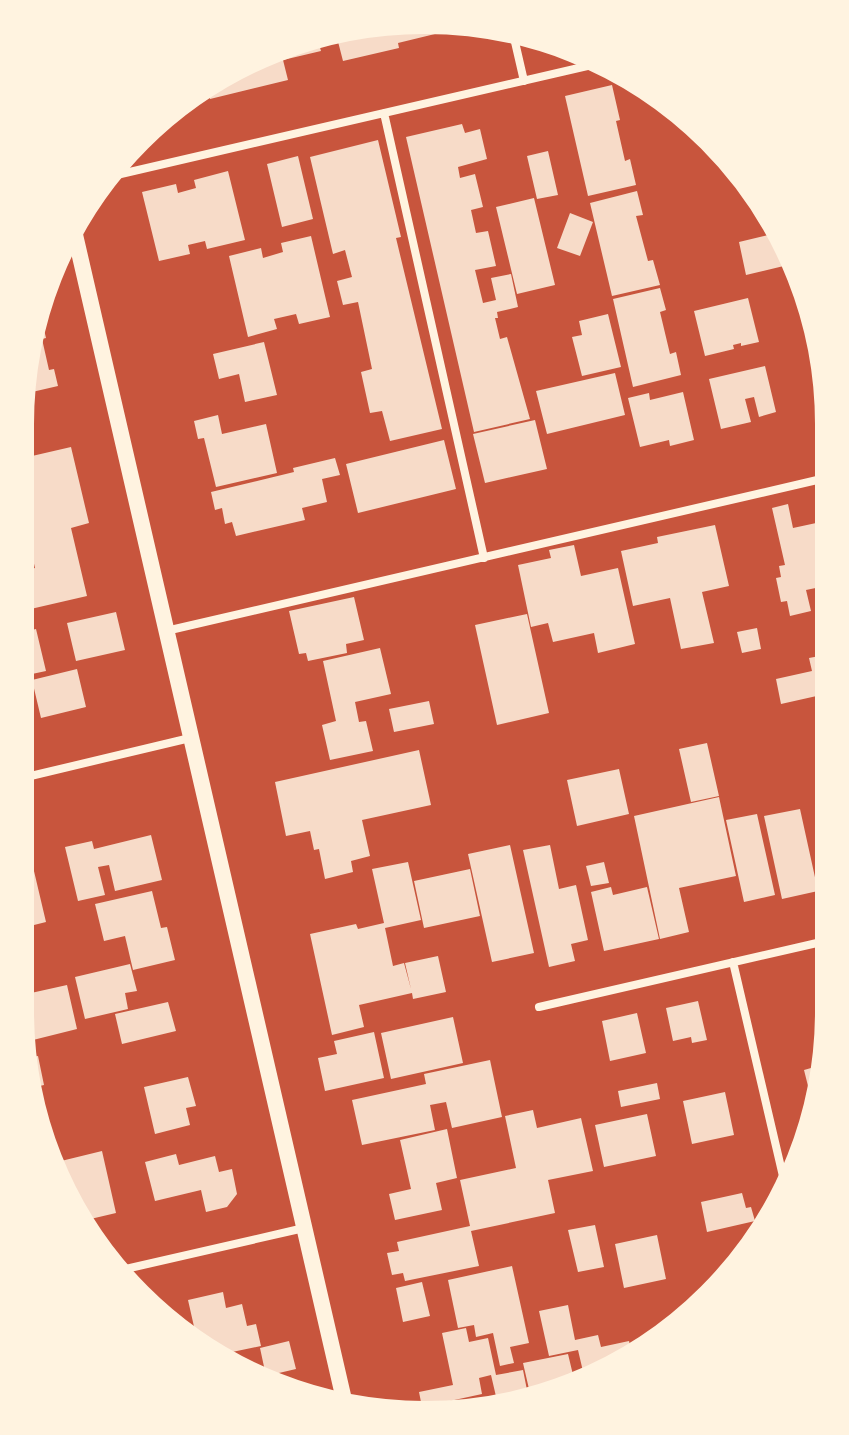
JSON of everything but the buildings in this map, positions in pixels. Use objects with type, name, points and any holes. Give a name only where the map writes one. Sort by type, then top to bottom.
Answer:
[{"type":"main road","points":[[77,242],[343,1394]]},
{"type":"street","points":[[515,43],[524,81]]},
{"type":"street","points":[[123,174],[585,67]]},
{"type":"street","points":[[384,113],[484,558]]},
{"type":"street","points":[[72,252],[79,250]]},
{"type":"street","points":[[166,631],[817,480]]},
{"type":"street","points":[[32,776],[190,738]]},
{"type":"street","points":[[539,1007],[817,943]]},
{"type":"street","points":[[733,962],[782,1172]]},
{"type":"street","points":[[128,1268],[304,1228]]}]
